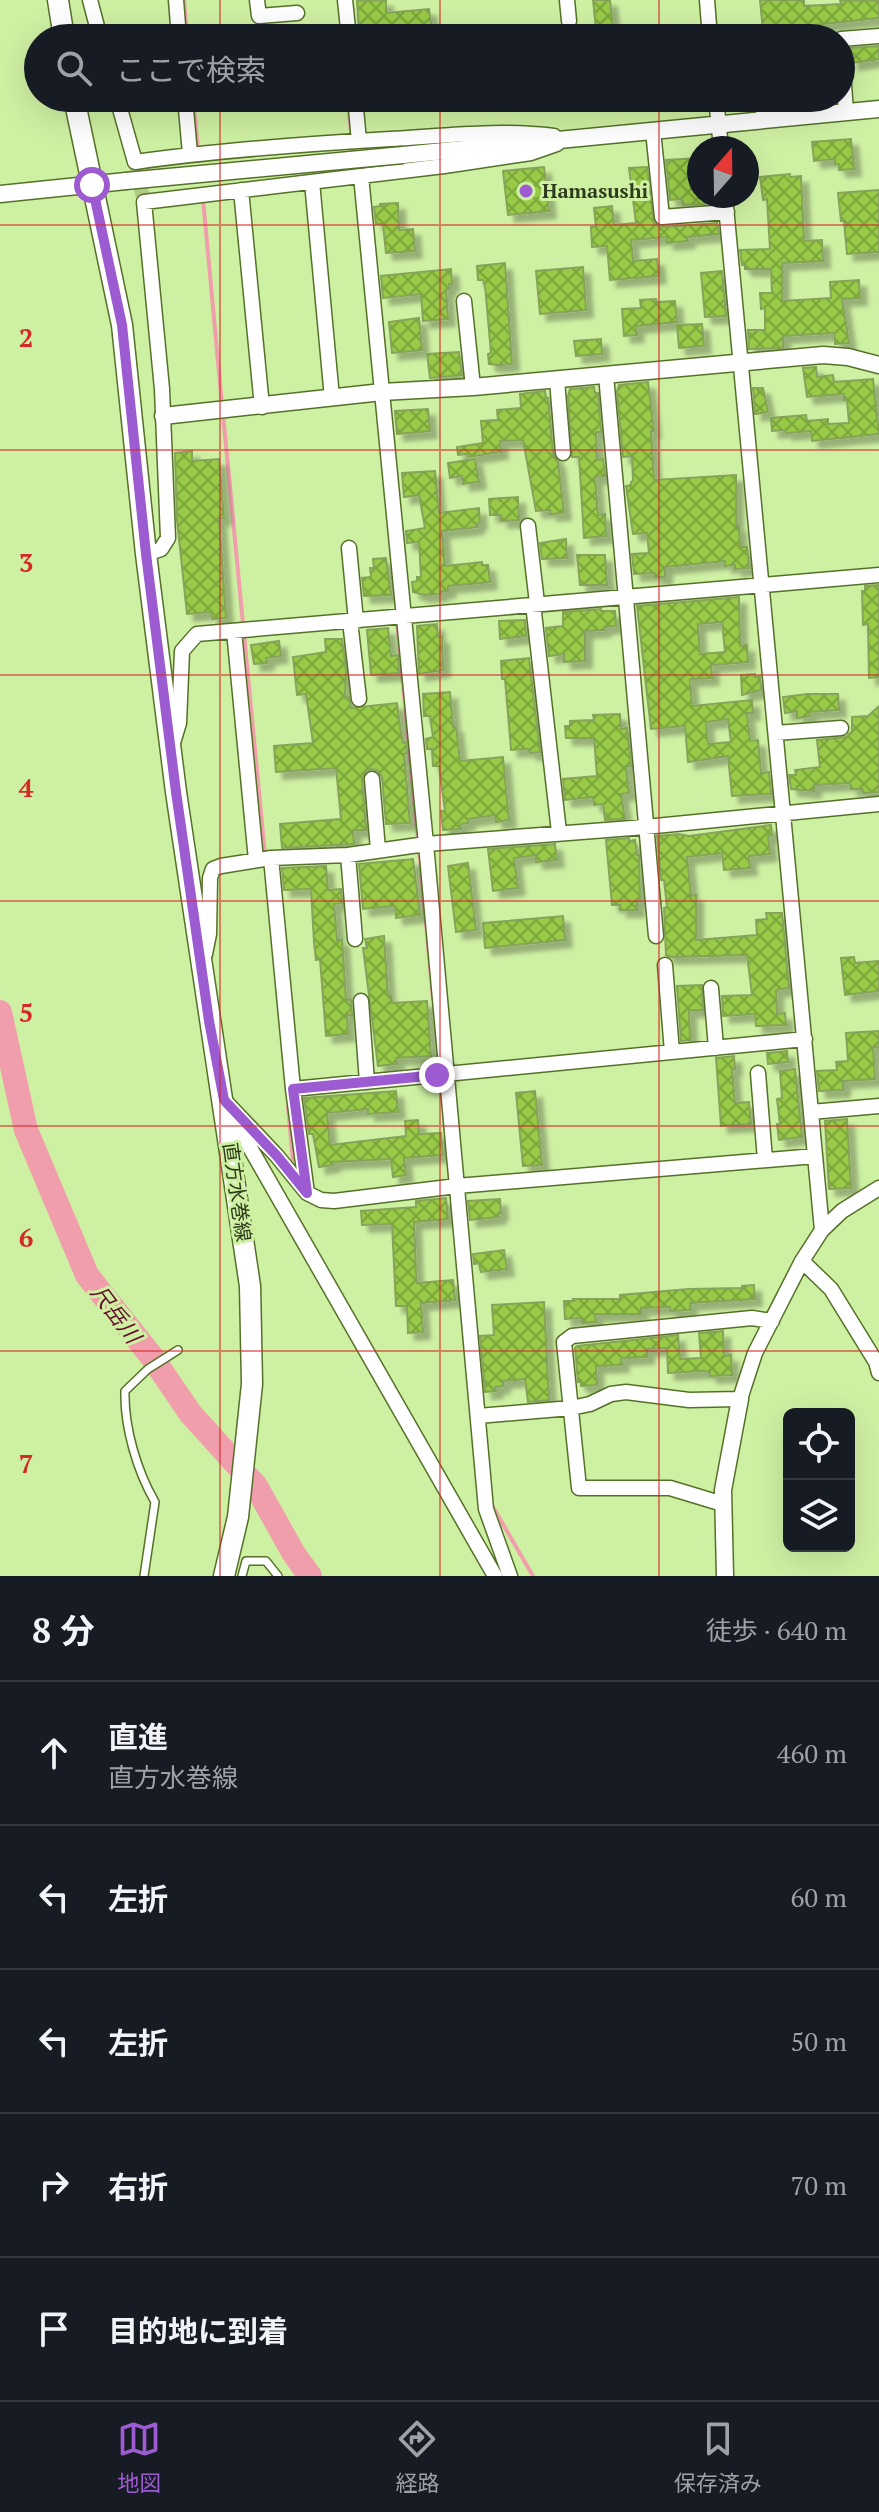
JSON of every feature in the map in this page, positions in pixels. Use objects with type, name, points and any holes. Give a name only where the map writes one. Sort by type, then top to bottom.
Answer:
[{"type":"main road","points":[[58,0],[62,24]]},
{"type":"main road","name":"直方水巻線","points":[[76,112],[84,186],[122,325],[146,554],[171,749],[250,1286],[252,1384],[238,1517],[224,1576]]},
{"type":"street","points":[[90,0],[96,24]]},
{"type":"street","points":[[176,0],[178,24]]},
{"type":"street","points":[[257,0],[259,16],[297,13]]},
{"type":"street","points":[[345,0],[348,24]]},
{"type":"street","points":[[567,0],[569,21]]},
{"type":"street","points":[[707,0],[709,24]]},
{"type":"street","points":[[855,39],[879,36]]},
{"type":"street","points":[[855,111],[879,109]]},
{"type":"street","points":[[121,112],[135,162],[195,154],[486,133],[574,139]]},
{"type":"street","points":[[188,112],[195,154]]},
{"type":"street","points":[[353,141],[354,112]]},
{"type":"street","points":[[717,112],[720,136]]},
{"type":"street","points":[[763,112],[764,120]]},
{"type":"street","points":[[0,194],[846,112]]},
{"type":"street","points":[[653,131],[662,217],[727,212]]},
{"type":"street","points":[[146,554],[161,549],[168,538],[163,416],[144,202],[531,153],[574,139]]},
{"type":"street","points":[[356,177],[452,1186],[486,1509],[510,1576]]},
{"type":"street","points":[[312,182],[332,398]]},
{"type":"street","points":[[241,190],[262,407]]},
{"type":"street","points":[[726,208],[822,1230]]},
{"type":"street","points":[[464,301],[473,387]]},
{"type":"street","points":[[163,416],[377,393],[823,355],[848,357],[879,365]]},
{"type":"street","points":[[606,375],[656,936]]},
{"type":"street","points":[[557,380],[563,453]]},
{"type":"street","points":[[528,526],[559,832]]},
{"type":"street","points":[[349,548],[359,699]]},
{"type":"street","points":[[171,749],[179,723],[182,651],[197,634],[879,575]]},
{"type":"street","points":[[240,630],[264,859],[307,1193]]},
{"type":"street","points":[[776,733],[841,728]]},
{"type":"street","points":[[372,779],[378,850]]},
{"type":"street","points":[[202,970],[209,934],[210,878],[213,869],[264,859],[348,855],[421,845],[879,804]]},
{"type":"street","points":[[348,855],[355,939]]},
{"type":"street","points":[[665,965],[672,1052]]},
{"type":"street","points":[[711,988],[716,1048]]},
{"type":"street","points":[[361,1001],[367,1082]]},
{"type":"street","points":[[293,1089],[805,1039]]},
{"type":"street","points":[[758,1073],[765,1160]]},
{"type":"street","points":[[224,1100],[307,1193],[321,1200],[349,1201],[452,1186],[815,1156]]},
{"type":"street","points":[[224,1100],[269,1184],[495,1576]]},
{"type":"street","points":[[811,1112],[879,1106]]},
{"type":"street","points":[[725,1576],[723,1504],[727,1466],[740,1399],[755,1353],[802,1261],[822,1230],[842,1211],[879,1188]]},
{"type":"street","points":[[802,1261],[831,1289],[876,1362],[879,1373]]},
{"type":"street","points":[[723,1504],[670,1488],[579,1488],[563,1349],[566,1339],[572,1336],[752,1318],[772,1321]]},
{"type":"street","points":[[478,1416],[571,1408],[626,1392],[689,1400],[740,1399]]},
{"type":"lane","points":[[144,1576],[155,1502],[145,1485],[124,1411],[125,1391],[148,1369],[178,1350]]},
{"type":"lane","points":[[242,1576],[246,1561],[266,1561],[278,1576]]},
{"type":"building","points":[[386,0],[386,13],[429,9],[431,24],[358,24],[357,1]]},
{"type":"building","points":[[593,0],[610,0],[613,24],[596,24]]},
{"type":"building","points":[[760,0],[804,0],[804,6],[841,4],[840,0],[879,1],[879,18],[823,24],[762,24]]},
{"type":"building","points":[[879,46],[879,59],[855,63],[855,48]]},
{"type":"building","points":[[851,139],[854,169],[839,170],[835,159],[814,161],[812,142]]},
{"type":"building","points":[[687,159],[687,205],[683,205],[682,199],[670,200],[666,160]]},
{"type":"building","name":"Hamasushi","points":[[544,167],[549,211],[508,215],[503,171]]},
{"type":"building","points":[[647,167],[654,223],[663,227],[717,223],[719,234],[687,237],[688,241],[667,243],[667,237],[631,240],[633,261],[657,259],[659,276],[610,280],[607,246],[592,247],[591,227],[596,227],[594,208],[612,206],[614,225],[636,223],[629,168]]},
{"type":"building","points":[[790,174],[790,177],[801,176],[804,241],[822,240],[823,261],[782,263],[782,301],[831,298],[830,282],[859,280],[860,298],[842,299],[849,343],[835,344],[834,333],[783,336],[783,348],[749,349],[748,330],[765,330],[765,308],[761,309],[760,293],[772,293],[771,269],[745,269],[740,250],[770,249],[767,199],[763,200],[760,177]]},
{"type":"building","points":[[879,190],[879,252],[847,254],[838,193]]},
{"type":"building","points":[[398,203],[399,230],[413,229],[415,251],[386,253],[383,224],[376,224],[374,207]]},
{"type":"building","points":[[505,263],[512,364],[489,364],[488,354],[491,353],[485,286],[483,280],[478,280],[477,266]]},
{"type":"building","points":[[583,267],[586,310],[540,314],[536,271]]},
{"type":"building","points":[[451,269],[452,284],[446,290],[448,319],[423,321],[421,294],[383,298],[381,276]]},
{"type":"building","points":[[722,271],[726,316],[705,317],[701,273]]},
{"type":"building","points":[[656,299],[657,302],[675,301],[677,322],[636,326],[637,335],[624,336],[622,309],[641,308],[640,300]]},
{"type":"building","points":[[419,318],[422,350],[392,353],[389,322]]},
{"type":"building","points":[[702,324],[704,346],[679,348],[677,325]]},
{"type":"building","points":[[601,339],[602,354],[576,356],[574,341]]},
{"type":"building","points":[[459,352],[462,375],[430,378],[427,354]]},
{"type":"building","points":[[816,367],[817,377],[833,375],[834,382],[873,379],[879,434],[812,441],[811,431],[772,431],[771,418],[806,415],[807,421],[828,419],[828,424],[849,423],[844,394],[807,397],[803,368]]},
{"type":"building","points":[[648,382],[654,431],[651,431],[654,480],[736,475],[736,526],[739,526],[740,547],[747,547],[749,568],[735,569],[735,565],[725,566],[725,561],[665,567],[665,577],[655,577],[655,573],[634,574],[632,554],[649,553],[647,533],[633,534],[626,486],[633,481],[632,456],[623,457],[617,391],[619,385]]},
{"type":"building","points":[[594,387],[595,393],[598,393],[601,432],[596,432],[597,460],[603,459],[605,476],[595,477],[598,515],[605,514],[606,536],[584,538],[579,457],[572,457],[568,396],[570,389]]},
{"type":"building","points":[[753,388],[763,388],[768,412],[755,414]]},
{"type":"building","points":[[545,391],[564,513],[536,511],[523,440],[500,441],[501,452],[468,457],[467,454],[458,455],[457,447],[483,443],[481,421],[498,420],[497,410],[521,408],[520,394]]},
{"type":"building","points":[[428,409],[430,431],[397,434],[395,411]]},
{"type":"building","points":[[192,451],[192,461],[219,459],[224,518],[219,519],[226,618],[212,619],[211,612],[187,614],[177,520],[175,453]]},
{"type":"building","points":[[475,459],[479,482],[463,484],[462,476],[450,478],[448,463]]},
{"type":"building","points":[[435,471],[439,513],[479,508],[480,522],[477,527],[442,531],[445,566],[482,562],[482,565],[488,565],[490,582],[448,586],[448,591],[441,591],[441,594],[424,595],[413,592],[412,582],[421,577],[419,542],[407,543],[406,531],[425,528],[419,495],[404,497],[402,473]]},
{"type":"building","points":[[518,497],[519,520],[501,521],[501,515],[490,515],[489,499]]},
{"type":"building","points":[[566,539],[567,558],[542,559],[540,543]]},
{"type":"building","points":[[577,555],[605,555],[607,585],[580,585]]},
{"type":"building","points":[[386,558],[391,595],[364,596],[362,578],[371,577],[373,559]]},
{"type":"building","points":[[879,585],[879,677],[869,678],[868,624],[863,625],[862,591],[865,591],[865,586]]},
{"type":"building","points":[[739,597],[740,646],[747,645],[748,662],[711,665],[712,678],[690,679],[692,706],[752,700],[753,713],[747,713],[750,741],[758,740],[761,773],[769,772],[771,794],[732,796],[728,756],[688,762],[685,726],[651,729],[637,606]],"holes":[[[722,622],[725,652],[700,654],[698,624]],[[728,719],[731,742],[708,744],[706,722]]]},
{"type":"building","points":[[615,611],[616,626],[585,631],[585,661],[564,662],[564,654],[549,656],[546,628],[563,626],[563,612]]},
{"type":"building","points":[[525,620],[526,636],[500,639],[499,621]]},
{"type":"building","points":[[437,624],[438,637],[442,637],[443,670],[419,674],[417,626]]},
{"type":"building","points":[[388,628],[391,656],[398,655],[399,673],[371,675],[367,630]]},
{"type":"building","points":[[325,639],[342,639],[346,670],[345,698],[349,697],[351,708],[397,703],[403,743],[406,742],[407,753],[404,754],[410,823],[386,824],[382,777],[377,770],[370,769],[362,779],[366,830],[353,830],[354,844],[282,848],[280,824],[341,819],[336,768],[276,772],[274,746],[313,743],[306,694],[297,695],[293,657],[326,652]]},
{"type":"building","points":[[279,641],[281,656],[266,658],[267,663],[254,664],[251,645]]},
{"type":"building","points":[[529,658],[540,752],[530,753],[528,749],[511,750],[501,661]]},
{"type":"building","points":[[755,674],[755,677],[760,676],[761,690],[742,695],[741,675]]},
{"type":"building","points":[[450,692],[460,761],[503,757],[509,820],[496,822],[495,815],[468,819],[468,823],[460,824],[461,829],[443,830],[441,811],[445,811],[439,766],[433,766],[432,749],[427,749],[426,739],[433,737],[430,716],[424,716],[423,694]]},
{"type":"building","points":[[838,694],[839,710],[809,712],[810,716],[797,718],[797,711],[785,713],[783,697]]},
{"type":"building","points":[[879,706],[879,792],[864,793],[862,789],[851,789],[850,783],[814,785],[814,791],[791,789],[789,775],[796,775],[795,770],[820,767],[817,740],[846,737],[852,731],[852,717],[868,716]]},
{"type":"building","points":[[620,714],[621,729],[627,728],[631,766],[626,767],[629,793],[621,794],[625,819],[605,820],[603,804],[594,805],[593,797],[565,800],[563,779],[597,776],[594,738],[566,738],[565,726],[570,726],[570,721],[594,720],[593,715]]},
{"type":"building","points":[[771,825],[772,835],[768,836],[770,854],[749,856],[750,868],[724,870],[722,853],[687,857],[691,896],[696,895],[696,940],[757,935],[756,920],[767,919],[766,913],[782,913],[789,988],[776,990],[777,1014],[785,1013],[786,1025],[756,1026],[755,1014],[723,1016],[722,996],[752,995],[747,955],[666,955],[664,908],[667,907],[657,836],[689,836]]},
{"type":"building","points":[[629,838],[629,841],[635,840],[639,855],[640,901],[637,901],[637,910],[620,910],[620,905],[612,905],[606,840]]},
{"type":"building","points":[[555,844],[557,860],[536,862],[536,855],[514,858],[518,888],[493,891],[488,849]]},
{"type":"building","points":[[413,859],[420,915],[396,918],[395,906],[363,909],[359,864]]},
{"type":"building","points":[[468,863],[476,930],[456,932],[448,866]]},
{"type":"building","points":[[326,866],[328,890],[341,889],[342,903],[334,904],[337,940],[342,940],[346,1000],[351,1000],[352,1015],[347,1015],[348,1034],[326,1036],[311,889],[284,890],[282,868]]},
{"type":"building","points":[[563,916],[565,940],[485,948],[483,923]]},
{"type":"building","points":[[384,936],[388,996],[391,996],[392,1003],[427,1001],[431,1056],[396,1058],[397,1064],[378,1066],[363,948],[367,948],[365,939]]},
{"type":"building","points":[[854,957],[855,963],[879,961],[879,991],[845,995],[841,958]]},
{"type":"building","points":[[702,985],[703,1010],[689,1010],[690,1040],[681,1041],[677,986]]},
{"type":"building","points":[[879,1031],[879,1047],[873,1047],[875,1079],[843,1081],[843,1090],[819,1091],[817,1071],[837,1070],[836,1062],[848,1061],[846,1033]]},
{"type":"building","points":[[787,1051],[788,1062],[768,1064],[767,1053]]},
{"type":"building","points":[[734,1056],[735,1103],[749,1102],[751,1124],[721,1126],[716,1058]]},
{"type":"building","points":[[795,1069],[802,1137],[779,1140],[777,1099],[782,1098],[780,1071]]},
{"type":"building","points":[[396,1091],[398,1112],[368,1114],[368,1109],[327,1113],[330,1145],[406,1136],[405,1121],[418,1120],[419,1134],[441,1133],[443,1155],[404,1158],[406,1175],[393,1177],[391,1159],[332,1162],[333,1165],[319,1167],[313,1134],[309,1134],[304,1098]]},
{"type":"building","points":[[535,1091],[542,1165],[523,1166],[516,1093]]},
{"type":"building","points":[[847,1119],[851,1188],[829,1189],[825,1121]]},
{"type":"building","points":[[446,1198],[448,1219],[414,1222],[416,1273],[417,1283],[453,1280],[455,1300],[421,1303],[423,1332],[408,1333],[407,1306],[396,1306],[392,1224],[362,1225],[361,1211],[416,1207],[416,1201]]},
{"type":"building","points":[[500,1199],[499,1217],[470,1220],[468,1201]]},
{"type":"building","points":[[504,1250],[507,1269],[481,1272],[479,1263],[474,1264],[473,1254]]},
{"type":"building","points":[[754,1285],[755,1299],[690,1303],[690,1310],[641,1308],[641,1314],[595,1314],[596,1322],[582,1323],[582,1318],[565,1319],[564,1301],[573,1299],[620,1299],[620,1295]]},
{"type":"building","points":[[544,1302],[549,1400],[528,1402],[525,1379],[503,1381],[503,1386],[495,1387],[496,1391],[485,1392],[480,1336],[494,1335],[492,1305]]},
{"type":"building","points":[[723,1331],[724,1356],[731,1355],[732,1375],[710,1376],[710,1372],[703,1371],[668,1373],[667,1348],[647,1349],[647,1357],[621,1358],[622,1365],[596,1366],[597,1385],[581,1386],[578,1382],[577,1346],[678,1335],[680,1359],[701,1358],[699,1333]]},
{"type":"waterway","points":[[184,0],[186,24]]},
{"type":"waterway","points":[[194,112],[198,150]]},
{"type":"waterway","points":[[349,112],[353,155]]},
{"type":"waterway","points":[[203,199],[222,405]]},
{"type":"waterway","points":[[223,414],[265,855]]},
{"type":"waterway","points":[[397,621],[418,840]]},
{"type":"waterway","points":[[419,848],[433,999]]},
{"type":"waterway","name":"尺岳川","points":[[0,1012],[26,1130],[87,1275],[152,1357],[190,1413],[256,1486],[294,1554],[310,1576]]},
{"type":"waterway","points":[[288,1107],[293,1160]]},
{"type":"waterway","points":[[493,1507],[533,1576]]},
{"type":"tunnel","points":[[135,162],[144,202]]},
{"type":"place","name":"Hamasushi","points":[[526,191]]},
{"type":"route","points":[[92,185],[122,325],[146,554],[176,792],[209,1021],[224,1100],[307,1193],[293,1089],[437,1075]]}]
